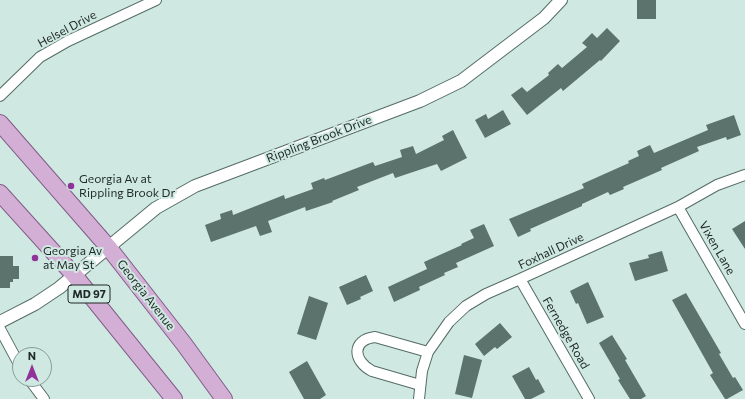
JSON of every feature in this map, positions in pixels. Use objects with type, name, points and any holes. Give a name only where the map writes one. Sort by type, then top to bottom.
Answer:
[{"type":"main road","name":"Georgia Avenue","points":[[0,123],[109,248],[184,344],[224,399]]},
{"type":"main road","name":"MD 97","points":[[0,193],[74,275],[174,399]]},
{"type":"street","name":"Helsel Drive","points":[[0,96],[46,54],[68,41],[156,0]]},
{"type":"street","name":"Rippling Brook Drive","points":[[0,322],[35,304],[59,288],[156,208],[194,186],[420,101],[461,81],[544,18],[561,0]]},
{"type":"street","name":"Foxhall Drive","points":[[419,399],[422,371],[428,352],[450,322],[466,306],[486,294],[678,207],[717,185],[745,175]]},
{"type":"street","name":"Vixen Lane","points":[[678,207],[745,324]]},
{"type":"street","name":"Fernedge Road","points":[[520,279],[590,399]]},
{"type":"street","points":[[0,329],[12,351]]},
{"type":"street","points":[[420,384],[372,371],[365,367],[358,357],[357,350],[359,344],[366,338],[375,338],[428,352]]},
{"type":"street","points":[[35,387],[44,399]]},
{"type":"building","points":[[637,0],[656,0],[656,19],[637,19]]},
{"type":"building","points":[[607,28],[620,41],[601,61],[600,60],[563,91],[561,88],[527,115],[511,95],[522,87],[527,92],[549,75],[548,73],[558,64],[562,68],[587,47],[582,43],[592,33],[597,38]]},
{"type":"building","points":[[503,110],[511,124],[485,138],[475,120],[486,114],[488,119]]},
{"type":"building","points":[[734,115],[741,135],[727,140],[726,137],[697,147],[699,151],[661,168],[662,170],[623,187],[624,189],[610,195],[608,192],[582,204],[582,206],[530,229],[531,231],[518,237],[509,219],[584,188],[582,184],[629,163],[628,161],[639,156],[637,151],[650,145],[654,153],[708,130],[706,125]]},
{"type":"building","points":[[453,130],[467,158],[441,171],[437,164],[395,178],[393,173],[357,187],[359,190],[332,201],[333,202],[306,211],[305,207],[268,221],[272,232],[260,236],[256,226],[211,242],[205,225],[221,219],[220,214],[232,210],[233,215],[284,195],[285,199],[313,189],[311,183],[324,178],[325,180],[373,162],[375,166],[402,157],[400,150],[413,146],[416,154],[444,140],[442,136]]},
{"type":"building","points":[[745,221],[745,249],[732,229]]},
{"type":"building","points":[[484,224],[494,246],[456,263],[458,267],[419,287],[420,290],[394,302],[388,287],[427,269],[424,262],[474,238],[470,230]]},
{"type":"building","points":[[662,251],[668,271],[635,281],[629,263],[649,258],[648,255]]},
{"type":"building","points":[[0,256],[13,256],[13,266],[19,266],[19,279],[13,279],[13,282],[10,282],[10,288],[0,288]]},
{"type":"building","points":[[366,275],[373,291],[360,297],[361,299],[347,305],[339,287]]},
{"type":"building","points":[[588,282],[604,317],[587,324],[578,303],[576,304],[570,291]]},
{"type":"building","points":[[686,293],[721,353],[719,354],[733,378],[735,377],[743,390],[727,399],[725,399],[710,375],[713,373],[672,300]]},
{"type":"building","points":[[309,296],[328,303],[316,340],[297,334]]},
{"type":"building","points":[[500,323],[512,337],[497,349],[495,347],[484,356],[475,344]]},
{"type":"building","points":[[612,335],[627,359],[625,360],[646,396],[641,399],[630,399],[618,380],[620,379],[599,343]]},
{"type":"building","points":[[464,355],[482,360],[472,398],[455,394]]},
{"type":"building","points":[[307,361],[326,395],[320,399],[304,399],[289,372]]},
{"type":"building","points":[[529,367],[545,392],[531,399],[525,399],[512,376]]},
{"type":"place","name":"Georgia Av at Rippling Brook Dr","points":[[71,186]]},
{"type":"place","name":"Georgia Av at May St","points":[[35,258]]}]
